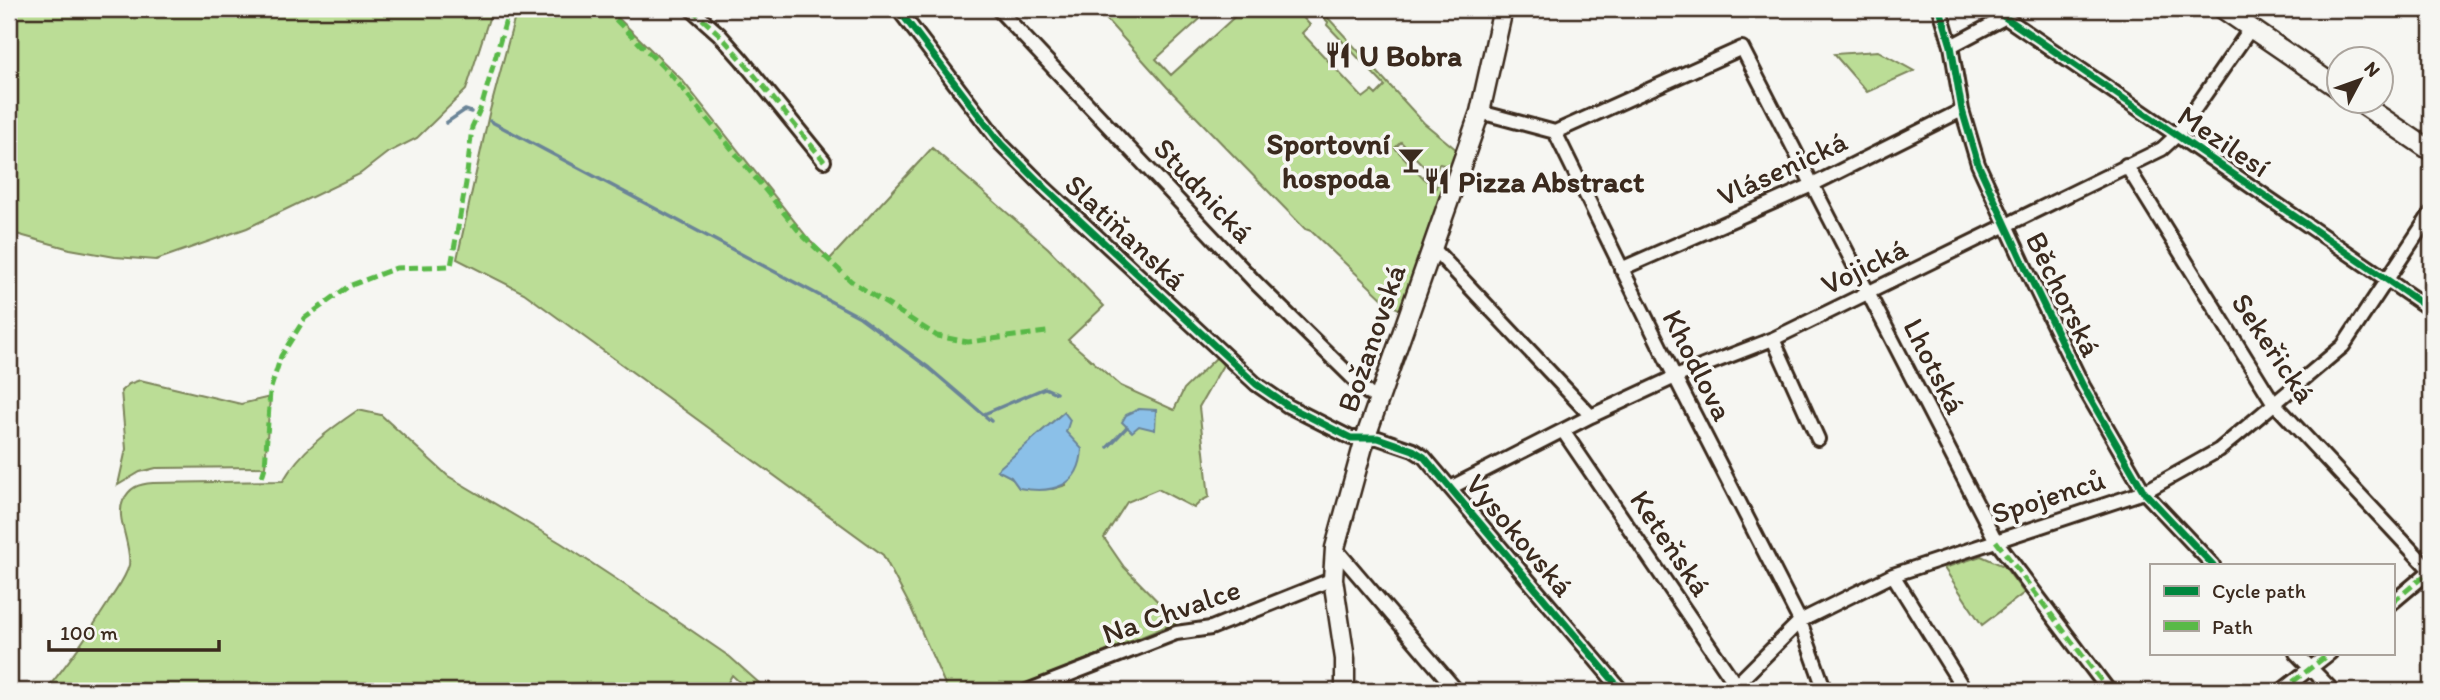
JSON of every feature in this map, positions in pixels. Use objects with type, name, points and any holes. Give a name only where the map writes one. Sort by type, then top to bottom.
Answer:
[{"type":"street","points":[[691,9],[719,34],[742,60],[824,161]]},
{"type":"street","name":"Slatiňanská","points":[[898,9],[1001,144],[1256,384],[1288,406],[1351,438],[1365,439]]},
{"type":"street","name":"Studnická","points":[[998,9],[1255,282],[1368,393],[1379,400]]},
{"type":"street","name":"Božanovská","points":[[1345,691],[1345,659],[1332,579],[1335,548],[1365,439],[1480,112],[1503,9]]},
{"type":"street","name":"Běchorská","points":[[1940,9],[1951,46],[1962,110],[1978,164],[2005,226],[2083,386],[2144,492],[2212,564]]},
{"type":"street","name":"Mezilesí","points":[[1993,9],[2431,310]]},
{"type":"street","points":[[2223,9],[2324,78]]},
{"type":"street","points":[[1951,46],[2006,17]]},
{"type":"street","name":"Vojická","points":[[1450,488],[1591,416],[1675,377],[1773,340],[2162,149],[2176,136],[2251,28]]},
{"type":"street","name":"Lhotská","points":[[1555,132],[1742,48],[1996,541],[2109,691]]},
{"type":"street","name":"Vlásenická","points":[[1621,269],[1812,185],[1962,110]]},
{"type":"street","points":[[1480,112],[1555,132]]},
{"type":"street","points":[[2380,116],[2431,151]]},
{"type":"street","name":"Khodlova","points":[[1555,132],[1675,377],[1800,621],[1825,691]]},
{"type":"street","name":"Sekeřická","points":[[2126,165],[2273,402],[2431,571]]},
{"type":"street","name":"Spojenců","points":[[1733,688],[1800,621],[1893,575],[2144,492],[2219,450],[2343,346],[2431,213]]},
{"type":"street","points":[[1433,248],[1591,416]]},
{"type":"street","points":[[1773,340],[1818,439]]},
{"type":"street","name":"Keteňská","points":[[1563,431],[1733,688]]},
{"type":"street","name":"Vysokovská","points":[[1365,439],[1378,438],[1413,450],[1424,457],[1622,691]]},
{"type":"street","points":[[1335,548],[1457,691]]},
{"type":"street","points":[[2394,601],[2431,571]]},
{"type":"street","points":[[1893,575],[1965,691]]},
{"type":"street","name":"Na Chvalce","points":[[1027,691],[1175,634],[1211,628],[1332,579]]},
{"type":"street","points":[[2297,654],[2333,691]]},
{"type":"street","points":[[2281,691],[2329,654]]},
{"type":"green space","points":[[9,9],[492,9],[466,90],[417,138],[387,153],[360,174],[247,228],[156,260],[115,257],[70,249],[9,232]]},
{"type":"green space","points":[[517,9],[609,9],[682,80],[811,242],[830,259],[932,148],[1048,248],[1104,306],[1068,340],[1121,386],[1174,410],[1184,389],[1217,357],[1223,365],[1199,407],[1209,497],[1194,508],[1158,489],[1127,502],[1104,538],[1124,567],[1178,622],[1008,691],[948,691],[911,608],[883,555],[524,293],[457,259],[489,114]],"holes":[[[1064,412],[1066,485],[1053,489],[1019,488],[1011,477],[998,470]]]},
{"type":"green space","points":[[1097,9],[1211,9],[1156,59],[1171,75],[1243,9],[1301,9],[1298,12],[1310,25],[1302,33],[1363,98],[1372,91],[1376,95],[1385,86],[1315,9],[1320,9],[1424,123],[1457,150],[1401,310],[1388,304],[1311,231],[1305,229],[1167,87]],"holes":[[[1401,142],[1414,153],[1434,177],[1439,164],[1444,165],[1435,190],[1395,148]]]},
{"type":"green space","points":[[1878,51],[1914,71],[1867,92],[1834,54]]},
{"type":"green space","points":[[140,380],[241,404],[270,397],[265,467],[156,468],[140,472],[118,485],[126,449],[121,391]]},
{"type":"green space","points":[[358,410],[381,415],[448,476],[561,543],[625,585],[730,657],[768,691],[749,691],[732,675],[723,691],[45,691],[78,648],[125,575],[129,557],[121,508],[132,489],[153,483],[283,481],[307,450]]},
{"type":"green space","points":[[1981,556],[2004,566],[2024,593],[1982,625],[1944,568]]},
{"type":"water","points":[[1139,409],[1156,410],[1155,430],[1139,426],[1132,432],[1122,422],[1126,415]]},
{"type":"water","points":[[1064,412],[1070,420],[1066,432],[1082,449],[1080,462],[1070,480],[1053,488],[1031,490],[1019,488],[1011,477],[997,470]]},
{"type":"waterway","points":[[446,123],[465,110],[471,112]]},
{"type":"waterway","points":[[490,121],[860,317],[929,368],[991,421]]},
{"type":"waterway","points":[[984,414],[1045,388],[1056,393]]},
{"type":"waterway","points":[[1108,447],[1127,427]]},
{"type":"marked path","points":[[262,477],[270,391],[281,356],[305,318],[349,286],[396,268],[451,266],[466,183],[472,127],[482,105],[509,9]]},
{"type":"marked path","points":[[605,9],[673,77],[802,235],[851,281],[937,336],[968,342],[1047,332]]},
{"type":"marked path","points":[[691,9],[719,34],[742,60],[824,161]]},
{"type":"marked path","points":[[1996,541],[2109,691]]},
{"type":"marked path","points":[[2394,601],[2431,570]]},
{"type":"marked path","points":[[2281,691],[2329,654]]},
{"type":"cycle path","points":[[898,9],[1001,144],[1256,384],[1288,406],[1351,438],[1378,438],[1413,450],[1424,457],[1622,691]]},
{"type":"cycle path","points":[[1940,9],[1951,46],[1962,110],[1978,164],[2083,386],[2144,492],[2212,564]]},
{"type":"cycle path","points":[[1993,9],[2431,310]]},
{"type":"place","name":"U Bobra","points":[[1338,55]]},
{"type":"place","name":"Sportovní hospoda","points":[[1411,160]]},
{"type":"place","name":"Pizza Abstract","points":[[1437,181]]}]
